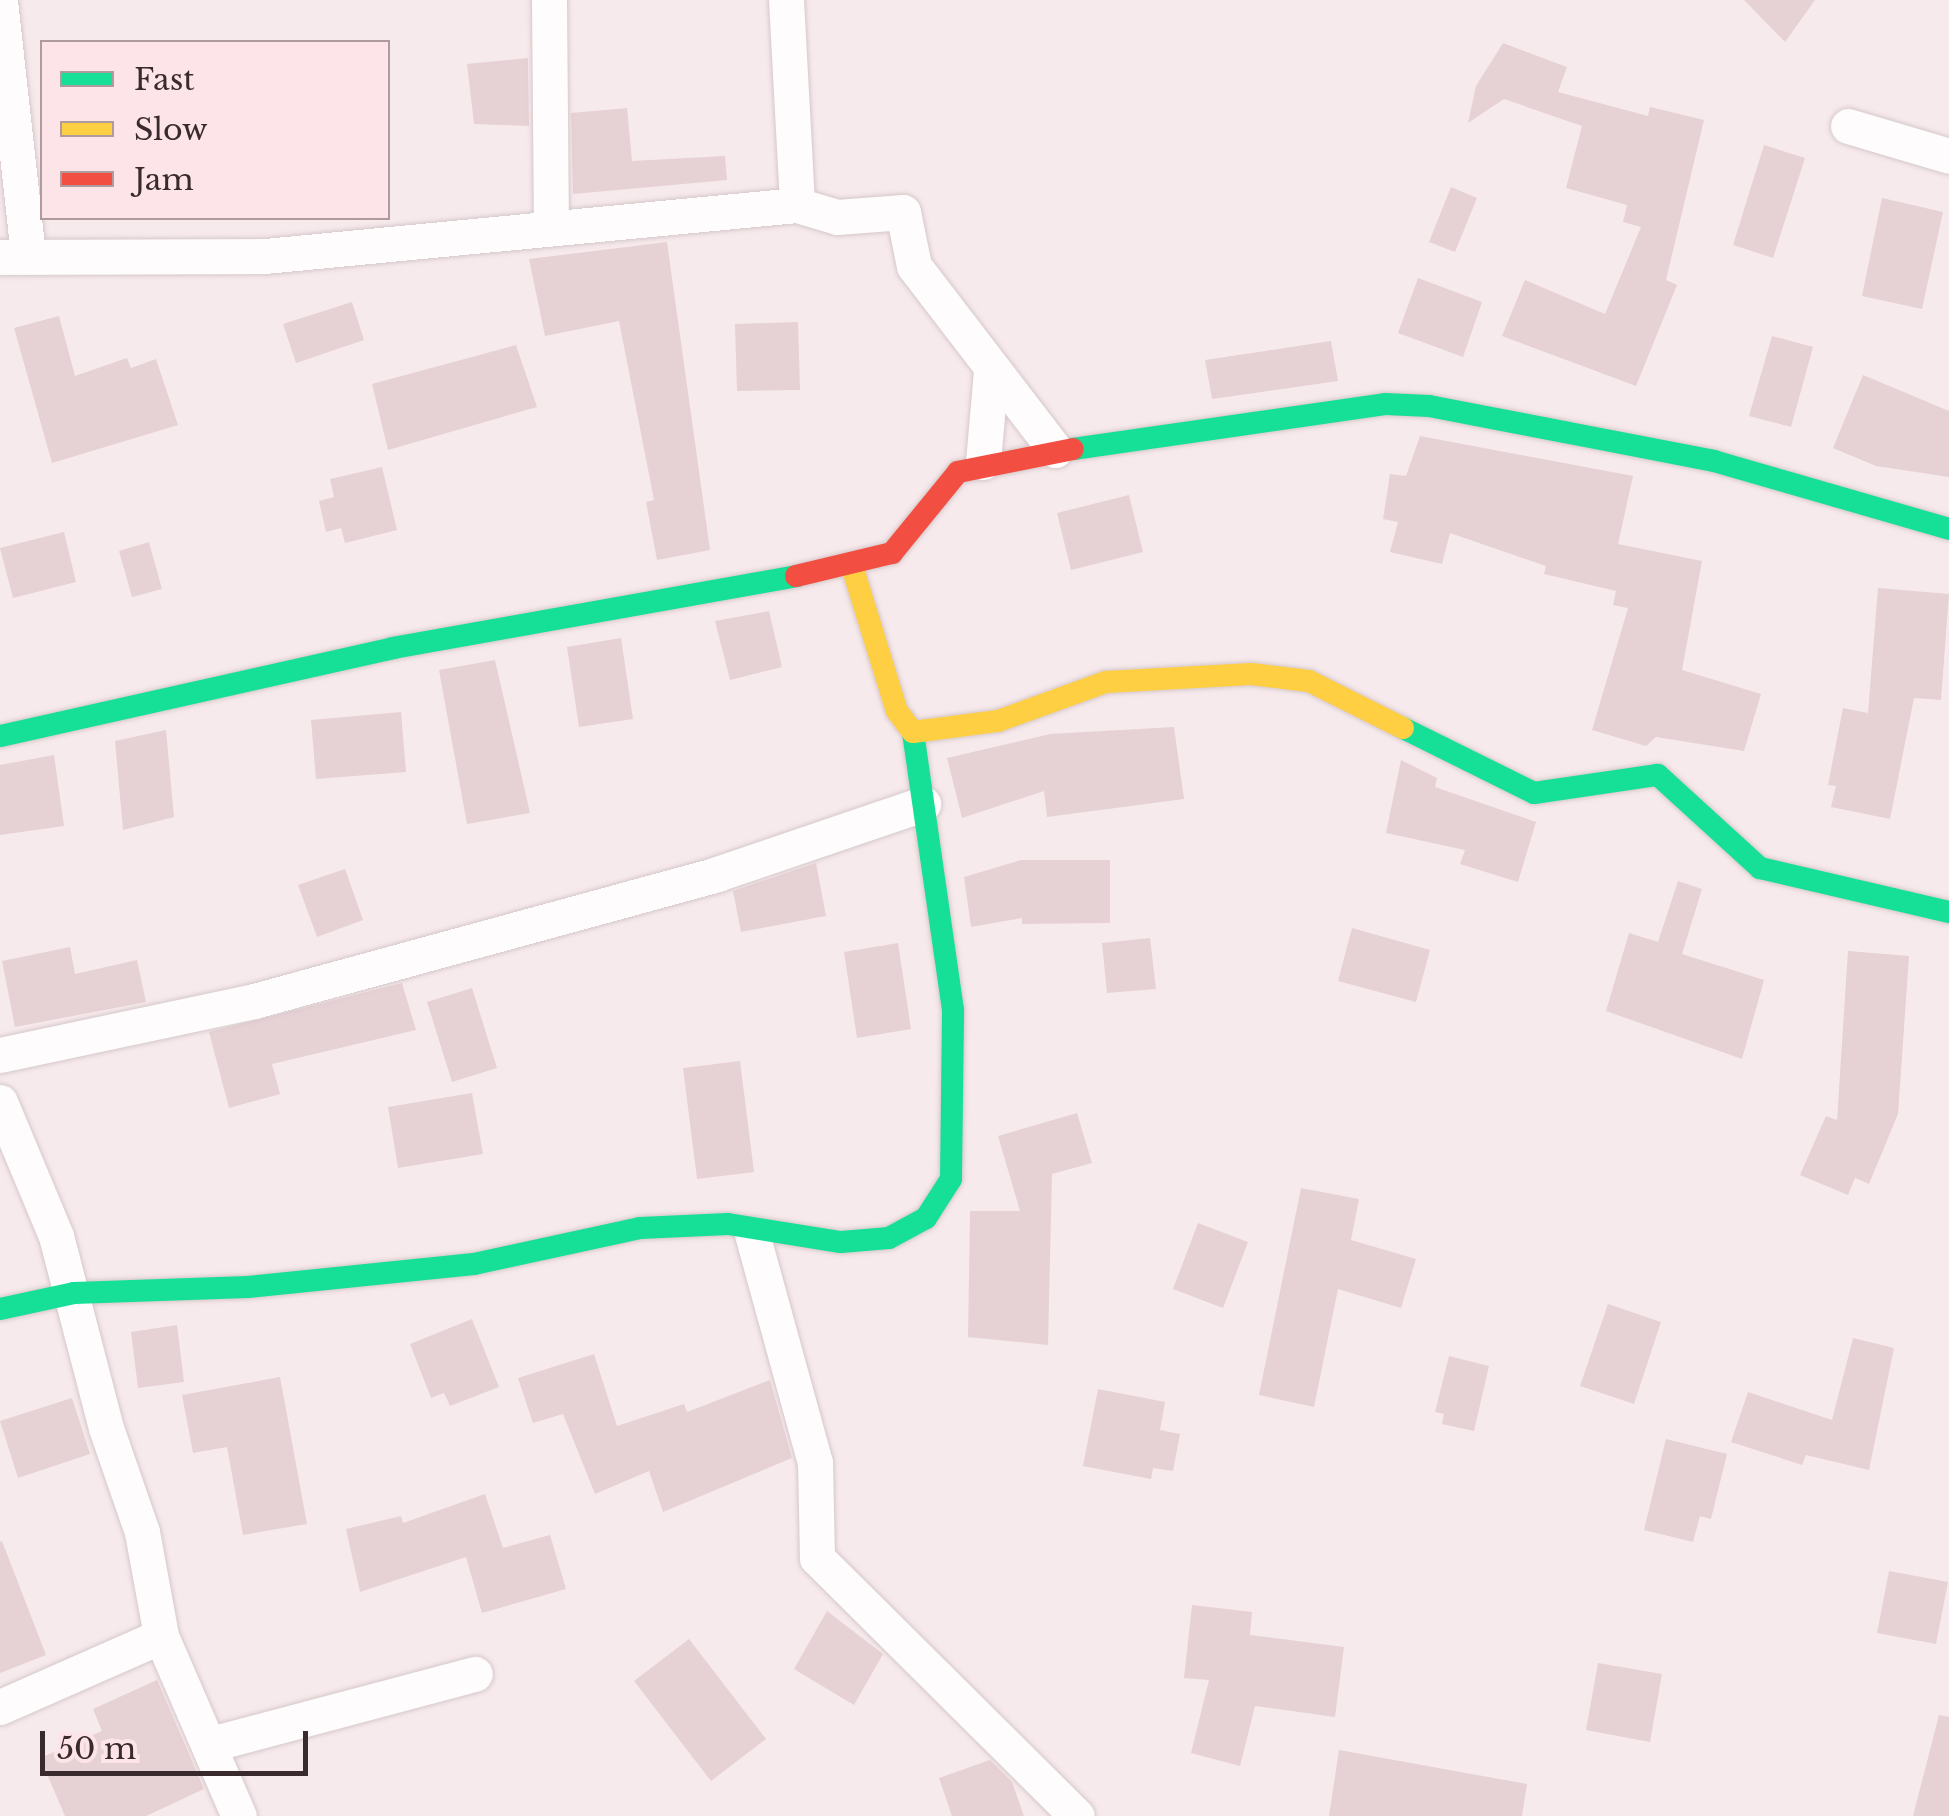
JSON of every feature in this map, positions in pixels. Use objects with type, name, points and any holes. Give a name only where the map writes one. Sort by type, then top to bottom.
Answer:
[{"type":"street","points":[[549,0],[552,227]]},
{"type":"street","points":[[786,0],[798,205]]},
{"type":"street","points":[[0,1],[14,256],[264,256],[798,205],[837,217],[903,212],[914,266],[1054,450]]},
{"type":"street","points":[[1848,126],[1949,156]]},
{"type":"street","points":[[983,462],[991,370]]},
{"type":"street","points":[[0,736],[393,648],[852,566],[892,553],[958,472],[983,462],[1385,404],[1429,406],[1714,462],[1949,529]]},
{"type":"street","points":[[0,1309],[74,1293],[248,1288],[474,1264],[640,1228],[728,1224],[752,1234],[890,1238],[926,1218],[951,1179],[953,1010],[913,732],[896,711],[852,566]]},
{"type":"street","points":[[913,732],[998,721],[1106,682],[1251,674],[1309,681],[1534,793],[1658,775],[1760,868],[1949,912]]},
{"type":"street","points":[[0,1055],[254,1001],[716,874],[924,804]]},
{"type":"street","points":[[0,1102],[74,1293],[106,1428],[142,1532],[161,1636],[212,1744],[239,1816]]},
{"type":"street","points":[[752,1234],[815,1462],[818,1558],[1077,1816]]},
{"type":"street","points":[[0,1707],[161,1636]]},
{"type":"street","points":[[212,1744],[474,1674]]},
{"type":"building","points":[[1744,0],[1815,0],[1785,42]]},
{"type":"building","points":[[1503,43],[1567,67],[1558,92],[1648,116],[1650,107],[1704,120],[1666,280],[1677,285],[1636,386],[1502,336],[1525,280],[1605,314],[1641,227],[1623,222],[1627,205],[1566,188],[1582,126],[1504,99],[1468,123],[1476,86]]},
{"type":"building","points":[[528,58],[529,126],[474,124],[467,64]]},
{"type":"building","points":[[627,108],[632,161],[725,156],[727,180],[573,194],[571,113]]},
{"type":"building","points":[[1764,145],[1805,158],[1773,258],[1733,245]]},
{"type":"building","points":[[1451,187],[1477,198],[1455,252],[1429,242]]},
{"type":"building","points":[[1882,198],[1943,212],[1922,309],[1862,296]]},
{"type":"building","points":[[667,242],[710,550],[657,560],[646,502],[654,500],[619,321],[545,336],[529,259]]},
{"type":"building","points":[[1418,278],[1482,302],[1463,357],[1398,333]]},
{"type":"building","points":[[352,302],[364,340],[296,363],[283,324]]},
{"type":"building","points":[[59,316],[75,376],[127,358],[131,368],[156,359],[178,425],[52,463],[14,328]]},
{"type":"building","points":[[798,322],[800,390],[737,391],[735,324]]},
{"type":"building","points":[[1772,336],[1813,347],[1791,427],[1749,416]]},
{"type":"building","points":[[1331,341],[1338,381],[1212,399],[1205,360]]},
{"type":"building","points":[[516,345],[537,407],[388,450],[372,384]]},
{"type":"building","points":[[1863,375],[1949,411],[1949,477],[1876,466],[1833,448]]},
{"type":"building","points":[[1420,436],[1633,476],[1618,544],[1702,561],[1682,670],[1761,694],[1744,751],[1656,737],[1646,746],[1592,730],[1628,608],[1613,605],[1616,591],[1544,574],[1546,566],[1450,533],[1442,564],[1390,552],[1398,522],[1383,519],[1390,474],[1406,476]]},
{"type":"building","points":[[382,467],[397,530],[345,543],[341,528],[326,532],[319,501],[334,497],[330,479]]},
{"type":"building","points":[[1129,495],[1143,552],[1071,570],[1057,513]]},
{"type":"building","points":[[64,532],[76,582],[13,598],[0,548]]},
{"type":"building","points":[[149,542],[162,589],[132,597],[119,551]]},
{"type":"building","points":[[1878,588],[1949,594],[1941,700],[1914,698],[1890,819],[1831,807],[1836,786],[1828,785],[1843,708],[1868,713]]},
{"type":"building","points":[[769,611],[782,667],[730,680],[715,621]]},
{"type":"building","points":[[621,638],[633,719],[579,727],[567,647]]},
{"type":"building","points":[[495,660],[530,813],[467,824],[439,670]]},
{"type":"building","points":[[401,712],[406,772],[316,779],[311,720]]},
{"type":"building","points":[[1174,727],[1184,799],[1047,817],[1044,791],[962,818],[947,758],[1050,734]]},
{"type":"building","points":[[166,730],[174,817],[123,830],[115,741]]},
{"type":"building","points":[[54,755],[64,826],[0,835],[0,765]]},
{"type":"building","points":[[1401,760],[1437,778],[1435,787],[1536,822],[1518,882],[1460,864],[1465,850],[1386,833]]},
{"type":"building","points":[[1021,860],[1110,860],[1110,923],[1022,924],[1022,918],[971,927],[964,877]]},
{"type":"building","points":[[816,863],[826,916],[741,932],[733,891]]},
{"type":"building","points":[[345,869],[363,920],[317,937],[298,885]]},
{"type":"building","points":[[1678,881],[1702,889],[1682,954],[1764,980],[1742,1059],[1606,1011],[1629,933],[1658,942]]},
{"type":"building","points":[[1352,928],[1430,950],[1416,1002],[1338,981]]},
{"type":"building","points":[[1150,938],[1156,989],[1107,993],[1102,943]]},
{"type":"building","points":[[898,943],[911,1029],[857,1038],[844,952]]},
{"type":"building","points":[[70,947],[75,974],[137,960],[146,1002],[15,1027],[2,961]]},
{"type":"building","points":[[1848,951],[1909,956],[1898,1114],[1869,1184],[1855,1178],[1848,1195],[1800,1175],[1826,1116],[1837,1120]]},
{"type":"building","points":[[402,983],[416,1030],[272,1064],[280,1094],[229,1108],[209,1032]]},
{"type":"building","points":[[472,988],[497,1068],[452,1082],[427,1002]]},
{"type":"building","points":[[740,1061],[754,1172],[697,1179],[683,1068]]},
{"type":"building","points":[[472,1093],[483,1154],[398,1168],[388,1107]]},
{"type":"building","points":[[1077,1113],[1092,1163],[1052,1174],[1048,1345],[968,1337],[970,1211],[1020,1211],[998,1136]]},
{"type":"building","points":[[1301,1188],[1359,1199],[1351,1240],[1416,1259],[1401,1308],[1338,1289],[1314,1407],[1259,1395]]},
{"type":"building","points":[[1198,1223],[1248,1242],[1223,1308],[1173,1289]]},
{"type":"building","points":[[1608,1304],[1661,1322],[1634,1404],[1580,1386]]},
{"type":"building","points":[[472,1319],[499,1387],[450,1406],[444,1393],[431,1398],[410,1344]]},
{"type":"building","points":[[177,1325],[184,1382],[138,1388],[131,1332]]},
{"type":"building","points":[[1853,1338],[1894,1348],[1869,1470],[1806,1455],[1802,1465],[1731,1442],[1748,1392],[1832,1420]]},
{"type":"building","points":[[594,1354],[617,1426],[684,1404],[687,1412],[770,1380],[792,1458],[663,1512],[649,1471],[595,1494],[563,1414],[533,1423],[518,1378]]},
{"type":"building","points":[[1449,1356],[1489,1366],[1474,1431],[1442,1424],[1444,1414],[1435,1412]]},
{"type":"building","points":[[280,1377],[307,1524],[243,1535],[227,1447],[193,1453],[182,1395]]},
{"type":"building","points":[[1098,1389],[1165,1402],[1160,1430],[1180,1434],[1173,1471],[1153,1468],[1151,1479],[1083,1466]]},
{"type":"building","points":[[72,1398],[90,1454],[18,1478],[0,1421]]},
{"type":"building","points":[[1666,1439],[1727,1454],[1711,1519],[1700,1516],[1693,1542],[1644,1530]]},
{"type":"building","points":[[485,1494],[503,1548],[550,1535],[566,1589],[482,1613],[466,1557],[360,1592],[346,1529],[401,1516],[403,1523]]},
{"type":"building","points":[[0,1542],[46,1655],[0,1673]]},
{"type":"building","points":[[1889,1571],[1948,1582],[1936,1644],[1877,1633]]},
{"type":"building","points":[[1192,1605],[1252,1612],[1250,1635],[1344,1647],[1335,1717],[1255,1706],[1240,1766],[1191,1753],[1209,1680],[1184,1678]]},
{"type":"building","points":[[827,1611],[883,1654],[854,1705],[794,1669]]},
{"type":"building","points":[[689,1639],[766,1739],[711,1781],[634,1681]]},
{"type":"building","points":[[1598,1663],[1662,1674],[1650,1742],[1586,1730]]},
{"type":"building","points":[[157,1680],[204,1789],[146,1816],[65,1816],[40,1758],[102,1731],[93,1709]]},
{"type":"building","points":[[1939,1715],[1949,1717],[1949,1816],[1913,1816]]},
{"type":"building","points":[[1339,1750],[1527,1784],[1522,1816],[1329,1816]]},
{"type":"building","points":[[990,1760],[1012,1782],[1024,1816],[952,1816],[939,1778]]},
{"type":"traffic: fast","points":[[1073,449],[1385,404],[1429,406],[1714,461],[1949,529]]},
{"type":"traffic: fast","points":[[0,736],[393,648],[796,576]]},
{"type":"traffic: fast","points":[[1403,728],[1534,793],[1658,775],[1760,868],[1949,912]]},
{"type":"traffic: fast","points":[[0,1309],[74,1293],[248,1287],[474,1264],[640,1228],[728,1224],[841,1242],[889,1238],[926,1218],[951,1179],[953,1010],[913,732]]},
{"type":"traffic: slow","points":[[852,566],[897,711],[913,732],[998,721],[1106,682],[1251,674],[1309,681],[1403,728]]},
{"type":"traffic: jam","points":[[796,576],[892,553],[958,472],[1073,449]]}]
